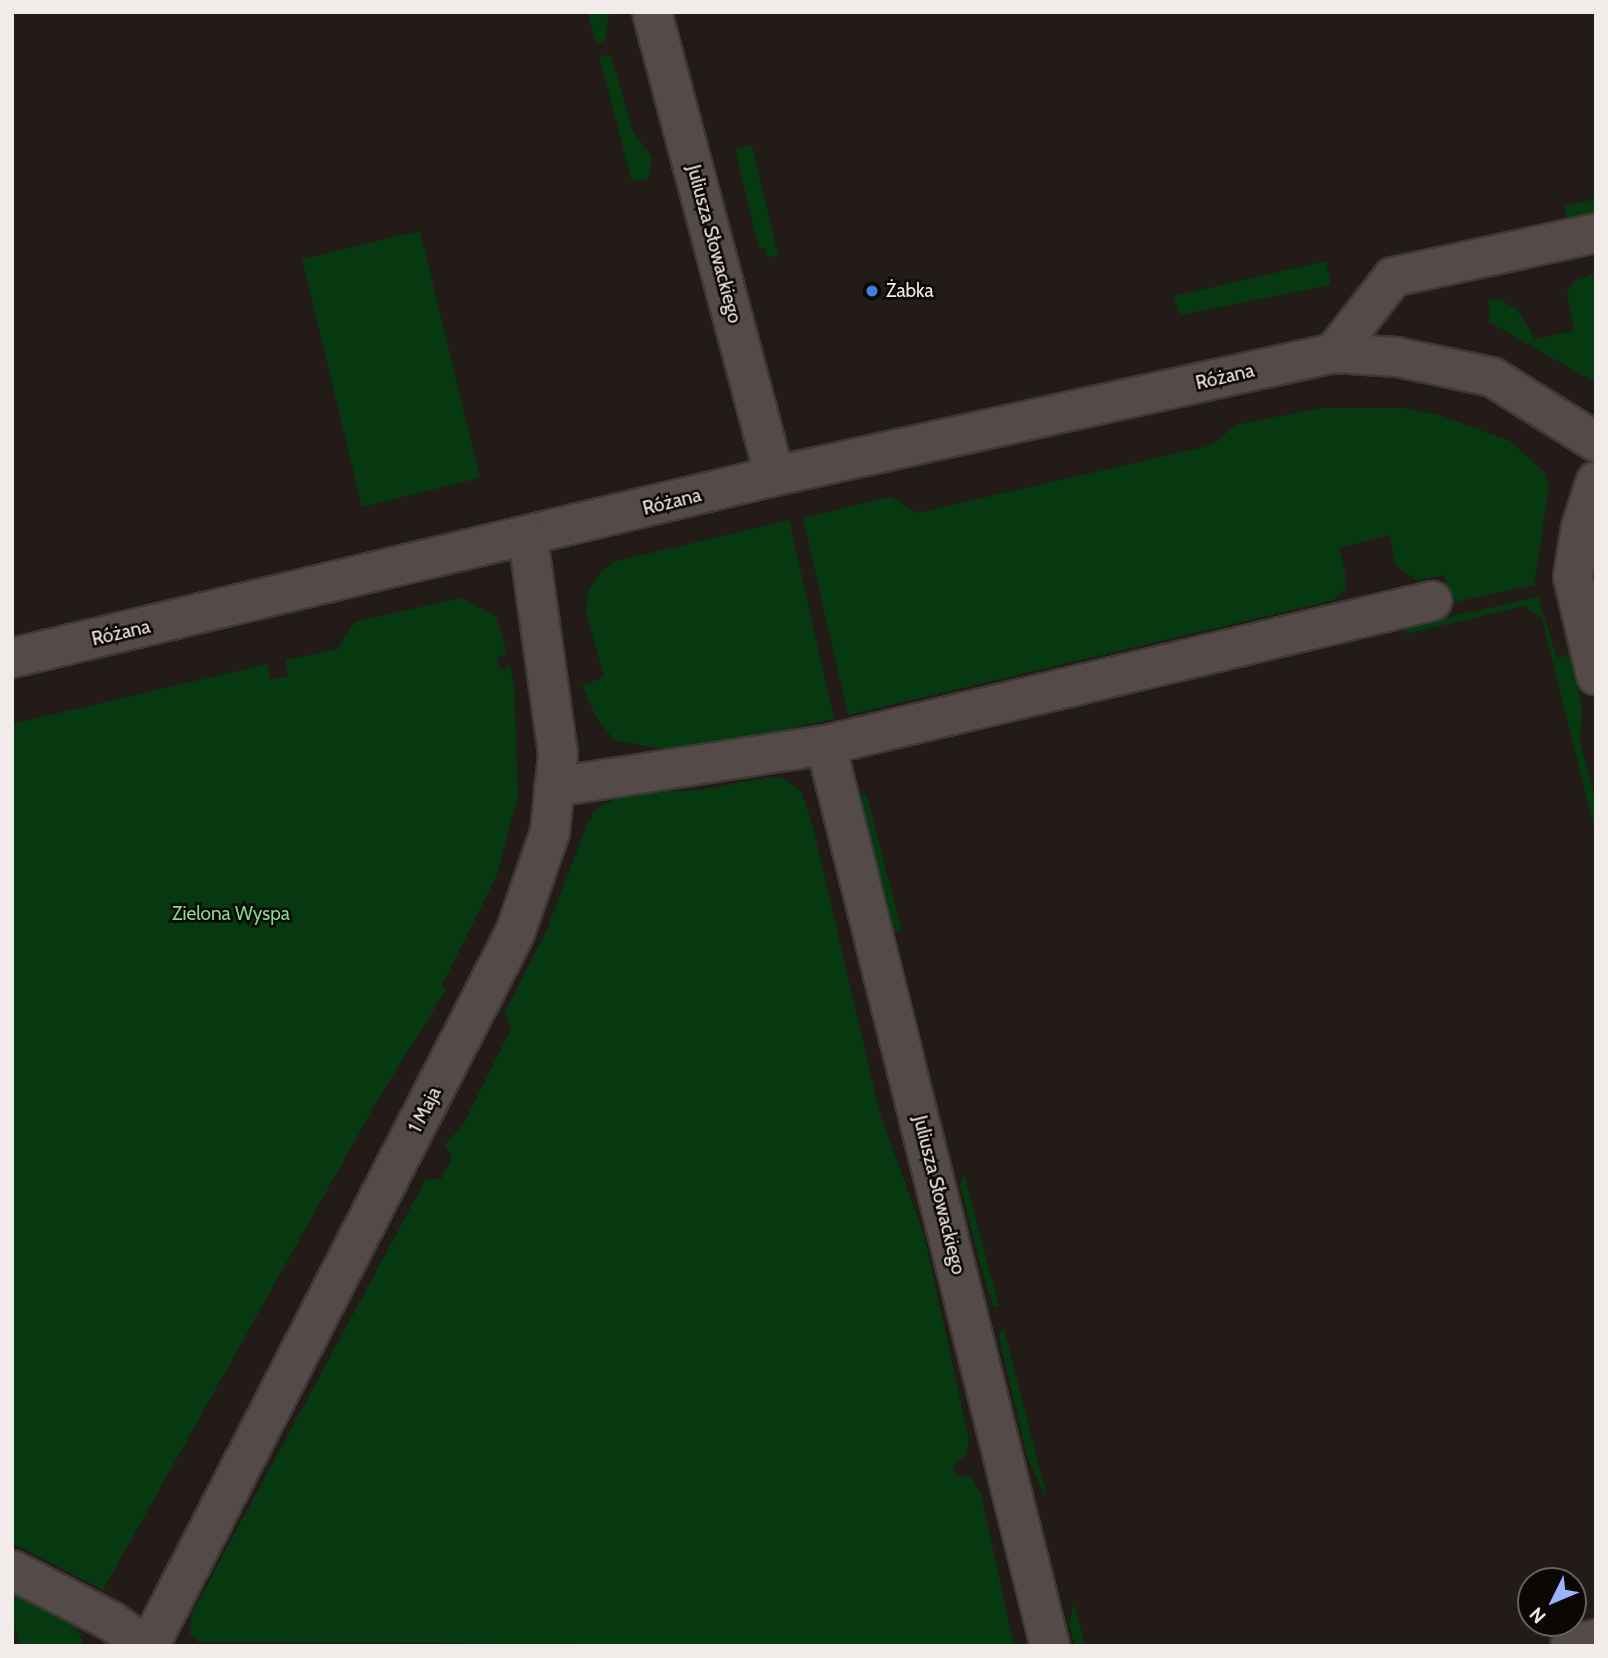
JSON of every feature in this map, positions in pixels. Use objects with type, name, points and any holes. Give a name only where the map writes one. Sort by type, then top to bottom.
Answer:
[{"type":"street","name":"Juliusza Słowackiego","points":[[652,12],[775,476]]},
{"type":"street","points":[[1334,353],[1393,277],[1596,233]]},
{"type":"street","name":"Różana","points":[[12,658],[775,476],[1334,353],[1397,357],[1492,377],[1596,442]]},
{"type":"street","points":[[1596,481],[1581,527],[1573,577],[1596,675]]},
{"type":"street","name":"1 Maja","points":[[147,1646],[515,933],[550,832],[558,754],[528,537]]},
{"type":"street","points":[[554,787],[826,745],[1432,601]]},
{"type":"street","name":"Juliusza Słowackiego","points":[[826,745],[1050,1646]]},
{"type":"street","points":[[12,1570],[111,1621],[147,1646]]},
{"type":"street","points":[[1570,1646],[1596,1639]]},
{"type":"green space","points":[[587,12],[609,12],[605,41],[596,43]]},
{"type":"green space","points":[[599,55],[611,56],[633,131],[652,157],[649,178],[632,182]]},
{"type":"green space","points":[[752,145],[778,255],[767,258],[765,248],[759,249],[735,149]]},
{"type":"green space","points":[[1596,199],[1596,225],[1570,231],[1564,206]]},
{"type":"green space","points":[[420,231],[480,478],[362,507],[302,259]]},
{"type":"green space","points":[[1326,261],[1331,285],[1179,315],[1174,296]]},
{"type":"green space","points":[[1596,273],[1596,383],[1489,322],[1489,300],[1500,300],[1517,309],[1535,339],[1574,331],[1567,292],[1573,282]]},
{"type":"green space","points":[[1321,408],[1404,408],[1442,416],[1510,441],[1543,471],[1549,488],[1534,585],[1450,603],[1444,575],[1417,580],[1396,566],[1389,535],[1339,548],[1346,577],[1345,589],[1334,600],[848,715],[803,518],[890,497],[917,513],[1213,445],[1235,425]]},
{"type":"green space","points":[[789,520],[834,719],[713,745],[668,750],[614,740],[595,715],[582,685],[604,677],[586,611],[588,591],[597,577],[613,562]]},
{"type":"green space","points":[[1538,597],[1557,658],[1570,654],[1582,708],[1580,741],[1595,797],[1596,836],[1542,618],[1524,606],[1406,634],[1404,627]]},
{"type":"green space","name":"Zielona Wyspa","points":[[460,598],[496,616],[507,653],[497,659],[501,670],[510,665],[514,686],[518,795],[497,875],[442,985],[446,990],[377,1101],[103,1590],[12,1543],[12,724],[268,664],[270,680],[288,676],[286,660],[338,649],[355,622]]},
{"type":"green space","points":[[771,777],[784,778],[801,791],[812,823],[880,1114],[924,1235],[954,1371],[969,1440],[966,1455],[953,1466],[955,1475],[971,1476],[981,1494],[1014,1646],[198,1642],[190,1634],[192,1613],[426,1179],[441,1179],[452,1158],[445,1144],[463,1125],[511,1029],[505,1012],[546,932],[588,822],[597,808],[632,792],[700,790]]},
{"type":"green space","points":[[866,793],[902,932],[890,930],[855,799]]},
{"type":"green space","points":[[964,1174],[999,1307],[993,1306],[980,1263],[960,1184]]},
{"type":"green space","points":[[1004,1329],[1048,1502],[1028,1459],[999,1333]]},
{"type":"green space","points":[[12,1579],[74,1619],[84,1646],[20,1646],[12,1623]]},
{"type":"green space","points":[[1074,1602],[1085,1646],[1075,1646],[1069,1626]]},
{"type":"place","name":"Żabka","points":[[872,291]]}]
